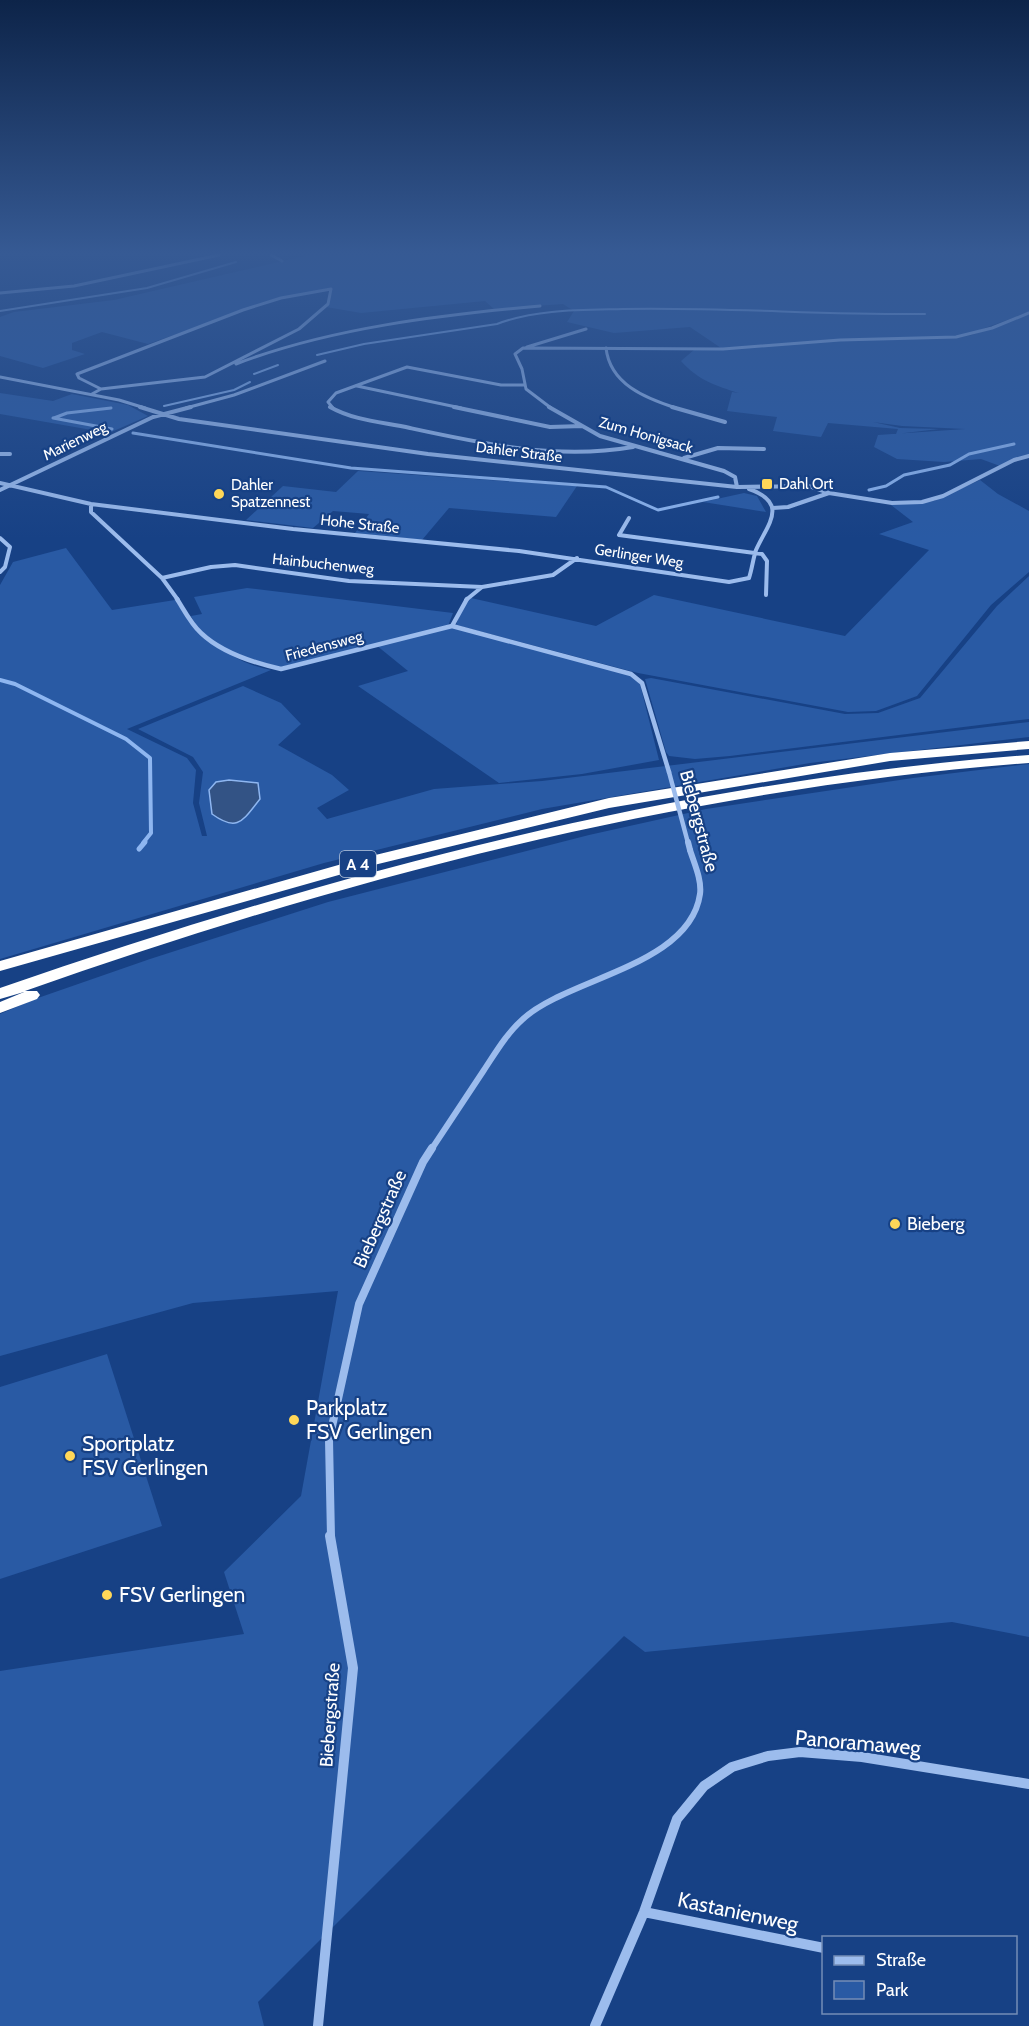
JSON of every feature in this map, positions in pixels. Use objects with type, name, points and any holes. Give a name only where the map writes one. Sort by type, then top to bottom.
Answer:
[{"type":"highway","name":"A 4","points":[[0,974],[109,936],[369,861],[609,802],[890,757],[1029,745]]},
{"type":"highway","name":"A 4","points":[[0,994],[165,937],[418,866],[575,828],[732,797],[913,769],[1029,759]]},
{"type":"highway","points":[[0,966],[109,936]]},
{"type":"highway","points":[[0,1008],[165,937]]},
{"type":"street","points":[[101,389],[79,378],[77,374],[140,350]]},
{"type":"street","points":[[205,377],[259,350]]},
{"type":"street","points":[[91,394],[101,389],[205,377],[280,350]]},
{"type":"street","points":[[521,350],[515,354],[522,369],[524,385],[501,385],[407,367],[336,393],[330,398],[329,406],[338,412],[360,418],[464,440],[521,448],[591,453],[634,446]]},
{"type":"street","points":[[606,350],[604,359],[613,374],[631,388],[690,413],[725,422]]},
{"type":"street","name":"Marienweg","points":[[0,490],[162,414],[234,395],[325,361]]},
{"type":"street","name":"Dahler Straße","points":[[0,377],[91,394],[192,421],[428,454],[737,487],[809,486],[828,493],[840,493],[879,502],[922,502],[966,487],[1014,460],[1029,456]]},
{"type":"street","name":"Zum Honigsack","points":[[524,385],[555,411],[600,436],[684,458],[731,474],[737,481],[737,487]]},
{"type":"street","points":[[356,386],[550,427],[582,426]]},
{"type":"street","points":[[684,458],[718,448],[764,449]]},
{"type":"street","points":[[0,454],[10,454]]},
{"type":"street","name":"Hohe Straße","points":[[0,483],[91,504],[293,529],[577,558]]},
{"type":"street","points":[[737,487],[762,493],[773,508],[788,507],[828,493]]},
{"type":"street","name":"Friedensweg","points":[[91,504],[91,512],[162,578],[200,632],[216,644],[255,663],[281,669],[453,626]]},
{"type":"street","name":"Gerlinger Weg","points":[[482,587],[553,575],[577,558],[729,582],[749,578],[755,552],[774,519],[773,508]]},
{"type":"street","points":[[629,518],[619,535],[762,554],[767,561],[766,595]]},
{"type":"street","points":[[0,538],[10,547],[4,567],[0,572]]},
{"type":"street","name":"Hainbuchenweg","points":[[162,578],[211,567],[235,566],[349,580],[482,587]]},
{"type":"street","points":[[453,626],[468,597],[482,587]]},
{"type":"street","name":"Biebergstraße","points":[[318,2026],[353,1668],[330,1533],[328,1440],[359,1304],[423,1162],[504,1040],[518,1023],[534,1010],[560,995],[649,955],[681,933],[690,923],[698,907],[700,892],[669,772],[642,683],[631,674],[619,669],[522,646],[453,626]]},
{"type":"street","name":"Panoramaweg","points":[[595,2026],[644,1912],[677,1819],[704,1786],[732,1767],[768,1756],[800,1752],[862,1757],[1029,1784]]},
{"type":"street","name":"Kastanienweg","points":[[644,1912],[822,1948]]},
{"type":"green space","points":[[0,350],[72,350],[85,354],[43,368],[0,356]]},
{"type":"green space","points":[[694,350],[1029,350],[1029,455],[1000,466],[981,459],[944,462],[897,459],[874,447],[878,435],[896,434],[898,429],[828,423],[821,437],[773,431],[777,417],[727,411],[732,392],[739,393],[708,382],[681,361]],"holes":[[[873,422],[965,429],[901,433],[939,429],[900,428]]]},
{"type":"green space","points":[[0,393],[53,401],[72,394],[128,405],[148,416],[109,433],[0,414]]},
{"type":"green space","points":[[358,471],[577,486],[556,517],[449,508],[422,540],[355,533],[369,514],[333,511],[313,528],[246,520],[283,486],[336,492]]},
{"type":"green space","points":[[980,480],[998,494],[1029,511],[1029,572],[991,605],[917,696],[876,711],[848,712],[638,673],[456,625],[461,610],[471,598],[596,626],[654,595],[845,636],[929,550],[879,534],[913,522],[891,505],[934,501]]},
{"type":"green space","points":[[744,493],[757,496],[766,512],[703,502]]},
{"type":"green space","points":[[66,548],[112,610],[175,600],[193,624],[216,645],[242,661],[271,670],[127,729],[187,758],[196,770],[193,803],[202,836],[207,836],[199,803],[203,772],[193,757],[138,729],[243,686],[281,703],[301,724],[278,745],[332,775],[349,790],[317,808],[327,819],[434,789],[542,781],[1029,722],[1029,737],[810,763],[542,809],[324,863],[0,959],[0,585],[13,562]]},
{"type":"green space","points":[[1029,576],[1029,719],[730,756],[695,759],[669,756],[666,752],[645,679],[651,678],[845,714],[878,713],[920,698],[997,606]]},
{"type":"green space","points":[[247,588],[453,613],[448,626],[281,667],[243,656],[218,644],[198,627],[191,616],[202,614],[194,597]]},
{"type":"green space","points":[[451,627],[630,675],[640,684],[659,760],[582,774],[499,783],[358,686],[408,671],[376,645]]},
{"type":"green space","points":[[1029,764],[1029,1637],[952,1622],[645,1652],[624,1636],[258,2002],[264,2026],[0,2026],[0,1671],[244,1634],[224,1572],[301,1496],[338,1291],[193,1303],[0,1356],[0,1014],[35,999],[150,959],[328,902],[589,835],[706,809],[913,778]]},
{"type":"green space","name":"Sportplatz FSV Gerlingen","points":[[107,1354],[162,1526],[0,1579],[0,1387]]},
{"type":"shaded area","points":[[229,780],[258,783],[260,799],[244,818],[234,823],[228,823],[212,814],[209,790],[216,782]]},
{"type":"waterway","points":[[317,355],[340,350]]},
{"type":"waterway","points":[[254,374],[278,365]]},
{"type":"waterway","points":[[164,406],[234,390],[250,382]]},
{"type":"waterway","points":[[54,418],[67,413],[111,408]]},
{"type":"waterway","points":[[53,418],[112,429]]},
{"type":"waterway","points":[[133,433],[351,468],[606,487],[658,510],[718,497]]},
{"type":"waterway","points":[[869,490],[886,486],[904,475],[950,465],[969,454],[1014,444]]},
{"type":"waterway","points":[[0,680],[15,684],[126,739],[150,758],[151,833],[143,843]]},
{"type":"waterway","points":[[139,849],[145,842]]},
{"type":"place","name":"Dahl Ort","points":[[767,484]]},
{"type":"place","name":"Dahler Spatzennest","points":[[219,494]]},
{"type":"place","name":"Bieberg","points":[[895,1224]]},
{"type":"place","name":"Parkplatz FSV Gerlingen","points":[[294,1420]]},
{"type":"place","name":"Sportplatz FSV Gerlingen","points":[[70,1456]]},
{"type":"place","name":"FSV Gerlingen","points":[[107,1595]]}]
